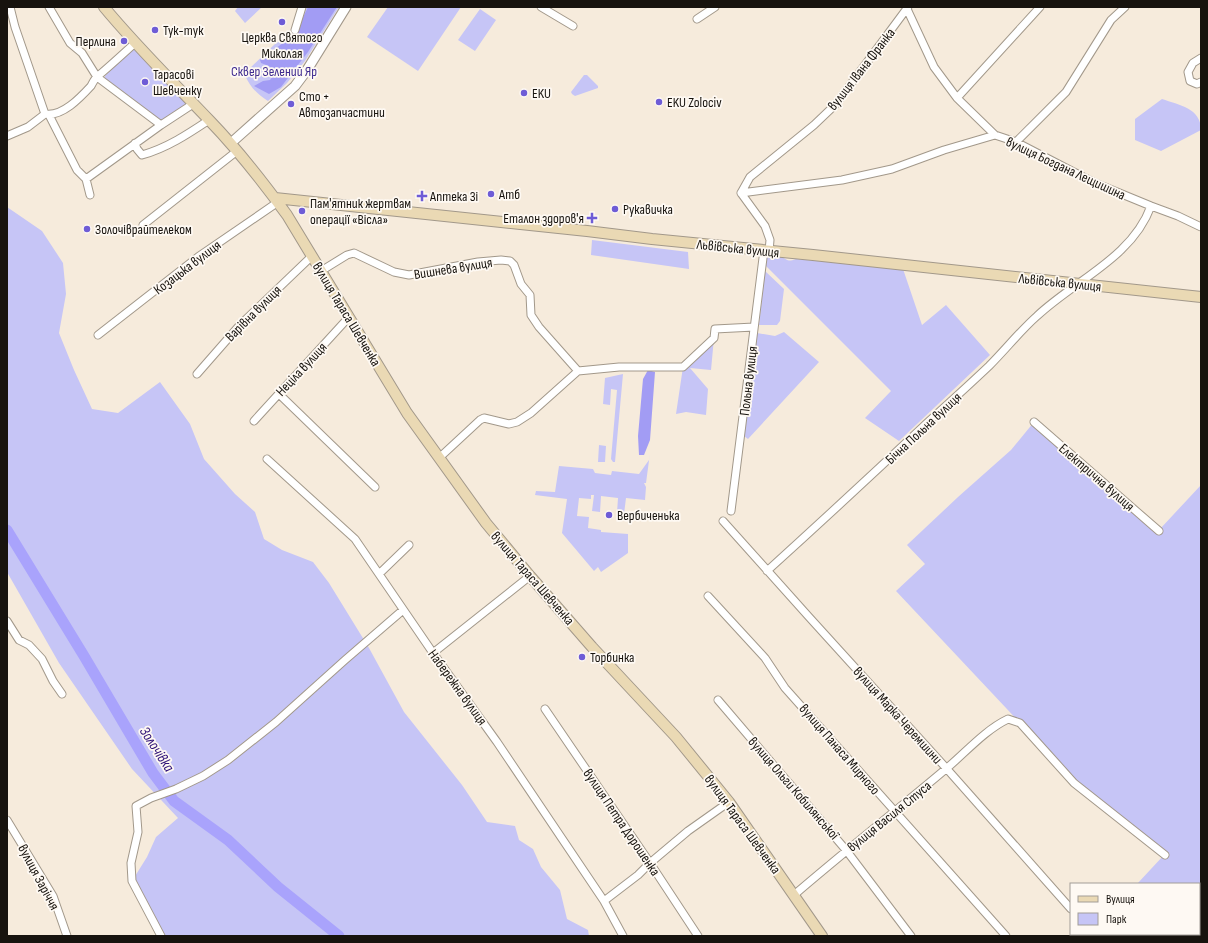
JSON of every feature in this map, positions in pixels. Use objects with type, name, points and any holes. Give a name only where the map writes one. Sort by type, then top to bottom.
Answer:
[{"type":"main road","name":"вулиця Тараса Шевченка","points":[[104,7],[135,43],[210,120],[234,147],[276,200],[312,256],[407,413],[486,523],[592,647],[676,737],[729,802],[822,936]]},
{"type":"main road","name":"Львівська вулиця","points":[[276,200],[579,230],[1201,297]]},
{"type":"street","points":[[10,7],[15,27],[47,115],[77,170],[86,179],[90,194]]},
{"type":"street","points":[[49,7],[70,43],[82,53],[97,76],[161,125]]},
{"type":"street","points":[[295,30],[302,7]]},
{"type":"street","points":[[143,225],[234,147],[295,86],[307,70],[346,7]]},
{"type":"street","points":[[541,7],[573,26]]},
{"type":"street","points":[[697,19],[715,7]]},
{"type":"street","points":[[957,98],[1040,7]]},
{"type":"street","points":[[1016,142],[1066,92],[1111,20],[1125,7]]},
{"type":"street","points":[[907,8],[934,67],[957,98],[995,135]]},
{"type":"street","name":"вулиця Івана Франка","points":[[741,193],[750,177],[814,125],[836,104],[907,8]]},
{"type":"street","points":[[10,135],[28,127],[47,115],[58,112],[76,101],[97,76],[135,43]]},
{"type":"street","points":[[1201,58],[1193,63],[1188,72],[1190,81],[1197,84],[1201,82]]},
{"type":"street","points":[[86,179],[193,104]]},
{"type":"street","points":[[135,144],[142,155],[154,152],[178,140],[210,120]]},
{"type":"street","name":"вулиця Богдана Лещишина","points":[[741,193],[842,180],[892,169],[944,150],[995,135],[1016,142],[1095,183],[1178,216],[1201,227]]},
{"type":"street","name":"Польна вулиця","points":[[731,511],[754,327],[770,240],[765,226],[741,193]]},
{"type":"street","name":"Козацька вулиця","points":[[98,335],[198,257],[276,200]]},
{"type":"street","name":"Бічна Польна вулиця","points":[[767,571],[989,366],[1038,315],[1119,252],[1134,237],[1146,220],[1151,206]]},
{"type":"street","name":"Вишнева вулиця","points":[[321,271],[347,255],[354,253],[394,272],[408,275],[478,262],[500,260],[510,261],[514,266],[521,284],[530,295],[531,315],[539,327],[578,370]]},
{"type":"street","name":"Варівна вулиця","points":[[197,374],[239,326],[312,256]]},
{"type":"street","name":"Неціла вулиця","points":[[254,421],[349,318]]},
{"type":"street","points":[[439,458],[484,418],[509,424],[525,417],[578,370],[619,367],[683,367],[714,338],[715,329],[754,327]]},
{"type":"street","points":[[279,394],[375,487]]},
{"type":"street","name":"Електрична вулиця","points":[[1034,422],[1159,531]]},
{"type":"street","name":"Набережна вулиця","points":[[267,459],[355,539],[433,653],[497,742],[604,901],[623,936]]},
{"type":"street","name":"вулиця Марка Черемшини","points":[[723,521],[1070,908]]},
{"type":"street","points":[[379,574],[409,545]]},
{"type":"street","points":[[433,653],[530,576]]},
{"type":"street","name":"вулиця Панаса Мирного","points":[[708,596],[765,658],[785,688],[1006,936]]},
{"type":"street","points":[[161,936],[132,881],[131,863],[138,832],[136,806],[202,776],[228,760],[276,722],[403,610]]},
{"type":"street","points":[[7,621],[19,640],[29,645],[42,659],[53,681],[62,694]]},
{"type":"street","name":"вулиця Ольги Кобилянської","points":[[718,700],[846,850],[911,936]]},
{"type":"street","name":"вулиця Петра Дорошенка","points":[[545,709],[698,936]]},
{"type":"street","name":"вулиця Василя Стуса","points":[[794,896],[846,850],[947,769],[998,724],[1008,719],[1020,722],[1074,783],[1164,855]]},
{"type":"street","points":[[604,901],[638,875],[688,831],[729,802]]},
{"type":"street","name":"вулиця Заріччя","points":[[7,820],[52,896],[67,936]]},
{"type":"green space","points":[[238,7],[262,7],[245,23],[235,11]]},
{"type":"green space","name":"Сквер Зелений Яр","points":[[305,7],[339,7],[305,61],[287,83],[268,101],[254,90],[245,75],[247,71],[275,44],[293,32]]},
{"type":"green space","name":"Сквер Зелений Яр","points":[[308,7],[337,7],[308,52],[281,87],[269,94],[254,86],[263,81],[270,80],[275,73],[269,66],[261,63],[260,60],[295,34]]},
{"type":"green space","points":[[388,7],[461,7],[418,71],[367,37]]},
{"type":"green space","points":[[480,9],[496,20],[475,51],[458,40]]},
{"type":"green space","points":[[133,46],[187,104],[160,121],[104,80],[105,76]]},
{"type":"green space","points":[[584,75],[587,75],[598,86],[598,88],[575,96],[571,92]]},
{"type":"green space","points":[[1162,99],[1188,108],[1197,117],[1201,130],[1161,151],[1135,140],[1135,119]]},
{"type":"green space","points":[[7,207],[42,231],[63,263],[66,294],[59,333],[92,409],[118,413],[160,382],[190,424],[204,459],[235,494],[255,512],[264,539],[282,550],[313,562],[329,583],[369,648],[404,712],[462,785],[487,822],[515,826],[519,840],[533,849],[541,867],[560,890],[567,919],[588,930],[589,936],[161,936],[132,881],[147,857],[156,837],[178,818],[132,769],[59,663],[7,572]]},
{"type":"green space","points":[[592,240],[688,252],[689,269],[591,255]]},
{"type":"green space","points":[[767,255],[789,260],[796,259],[903,269],[922,325],[946,305],[990,355],[899,441],[865,418],[891,391],[765,265]]},
{"type":"green space","points":[[765,271],[784,289],[780,321],[777,325],[759,325]]},
{"type":"green space","points":[[784,332],[819,362],[748,439],[744,436],[757,333],[775,336]]},
{"type":"green space","points":[[714,338],[711,370],[690,368],[708,389],[706,415],[686,412],[676,414],[683,367]]},
{"type":"green space","points":[[648,370],[655,372],[650,440],[644,455],[639,455],[638,436],[643,379]]},
{"type":"green space","points":[[623,374],[615,462],[613,462],[611,459],[617,390],[611,389],[610,405],[603,404],[605,378]]},
{"type":"green space","points":[[1034,422],[1160,529],[1201,485],[1201,936],[1072,936],[1200,935],[1200,883],[1138,883],[1164,855],[1074,783],[896,591],[925,564],[907,545],[1011,450]]},
{"type":"green space","points":[[599,445],[606,446],[605,462],[598,462]]},
{"type":"green space","points":[[650,453],[646,483],[644,483],[646,487],[645,500],[626,498],[624,514],[617,513],[618,498],[601,496],[600,512],[592,511],[594,495],[591,495],[591,499],[579,498],[577,516],[589,517],[588,528],[601,530],[601,532],[628,534],[628,553],[601,572],[598,567],[594,571],[562,533],[567,499],[535,495],[536,491],[555,492],[559,466],[593,469],[595,473],[611,475],[612,471],[639,474],[649,460]]},
{"type":"waterway","name":"Золочівка","points":[[7,530],[153,773],[174,801],[228,840],[278,887],[339,936]]},
{"type":"place","name":"Церква Святого Миколая","points":[[282,22]]},
{"type":"place","name":"Тук-тук","points":[[155,30]]},
{"type":"place","name":"Перлина","points":[[124,41]]},
{"type":"place","name":"Тарасові Шевченку","points":[[145,82]]},
{"type":"place","name":"EKU","points":[[524,93]]},
{"type":"place","name":"EKU Zolociv","points":[[659,102]]},
{"type":"place","name":"Сто + Автозапчастини","points":[[291,104]]},
{"type":"place","name":"Атб","points":[[491,194]]},
{"type":"place","name":"Аптека 3і","points":[[422,196]]},
{"type":"place","name":"Рукавичка","points":[[615,209]]},
{"type":"place","name":"Пам'ятник жертвам операції «Вісла»","points":[[302,211]]},
{"type":"place","name":"Еталон здоров'я","points":[[592,218]]},
{"type":"place","name":"Золочіврайтелеком","points":[[87,229]]},
{"type":"place","name":"Вербиченька","points":[[609,515]]},
{"type":"place","name":"Торбинка","points":[[582,657]]}]
